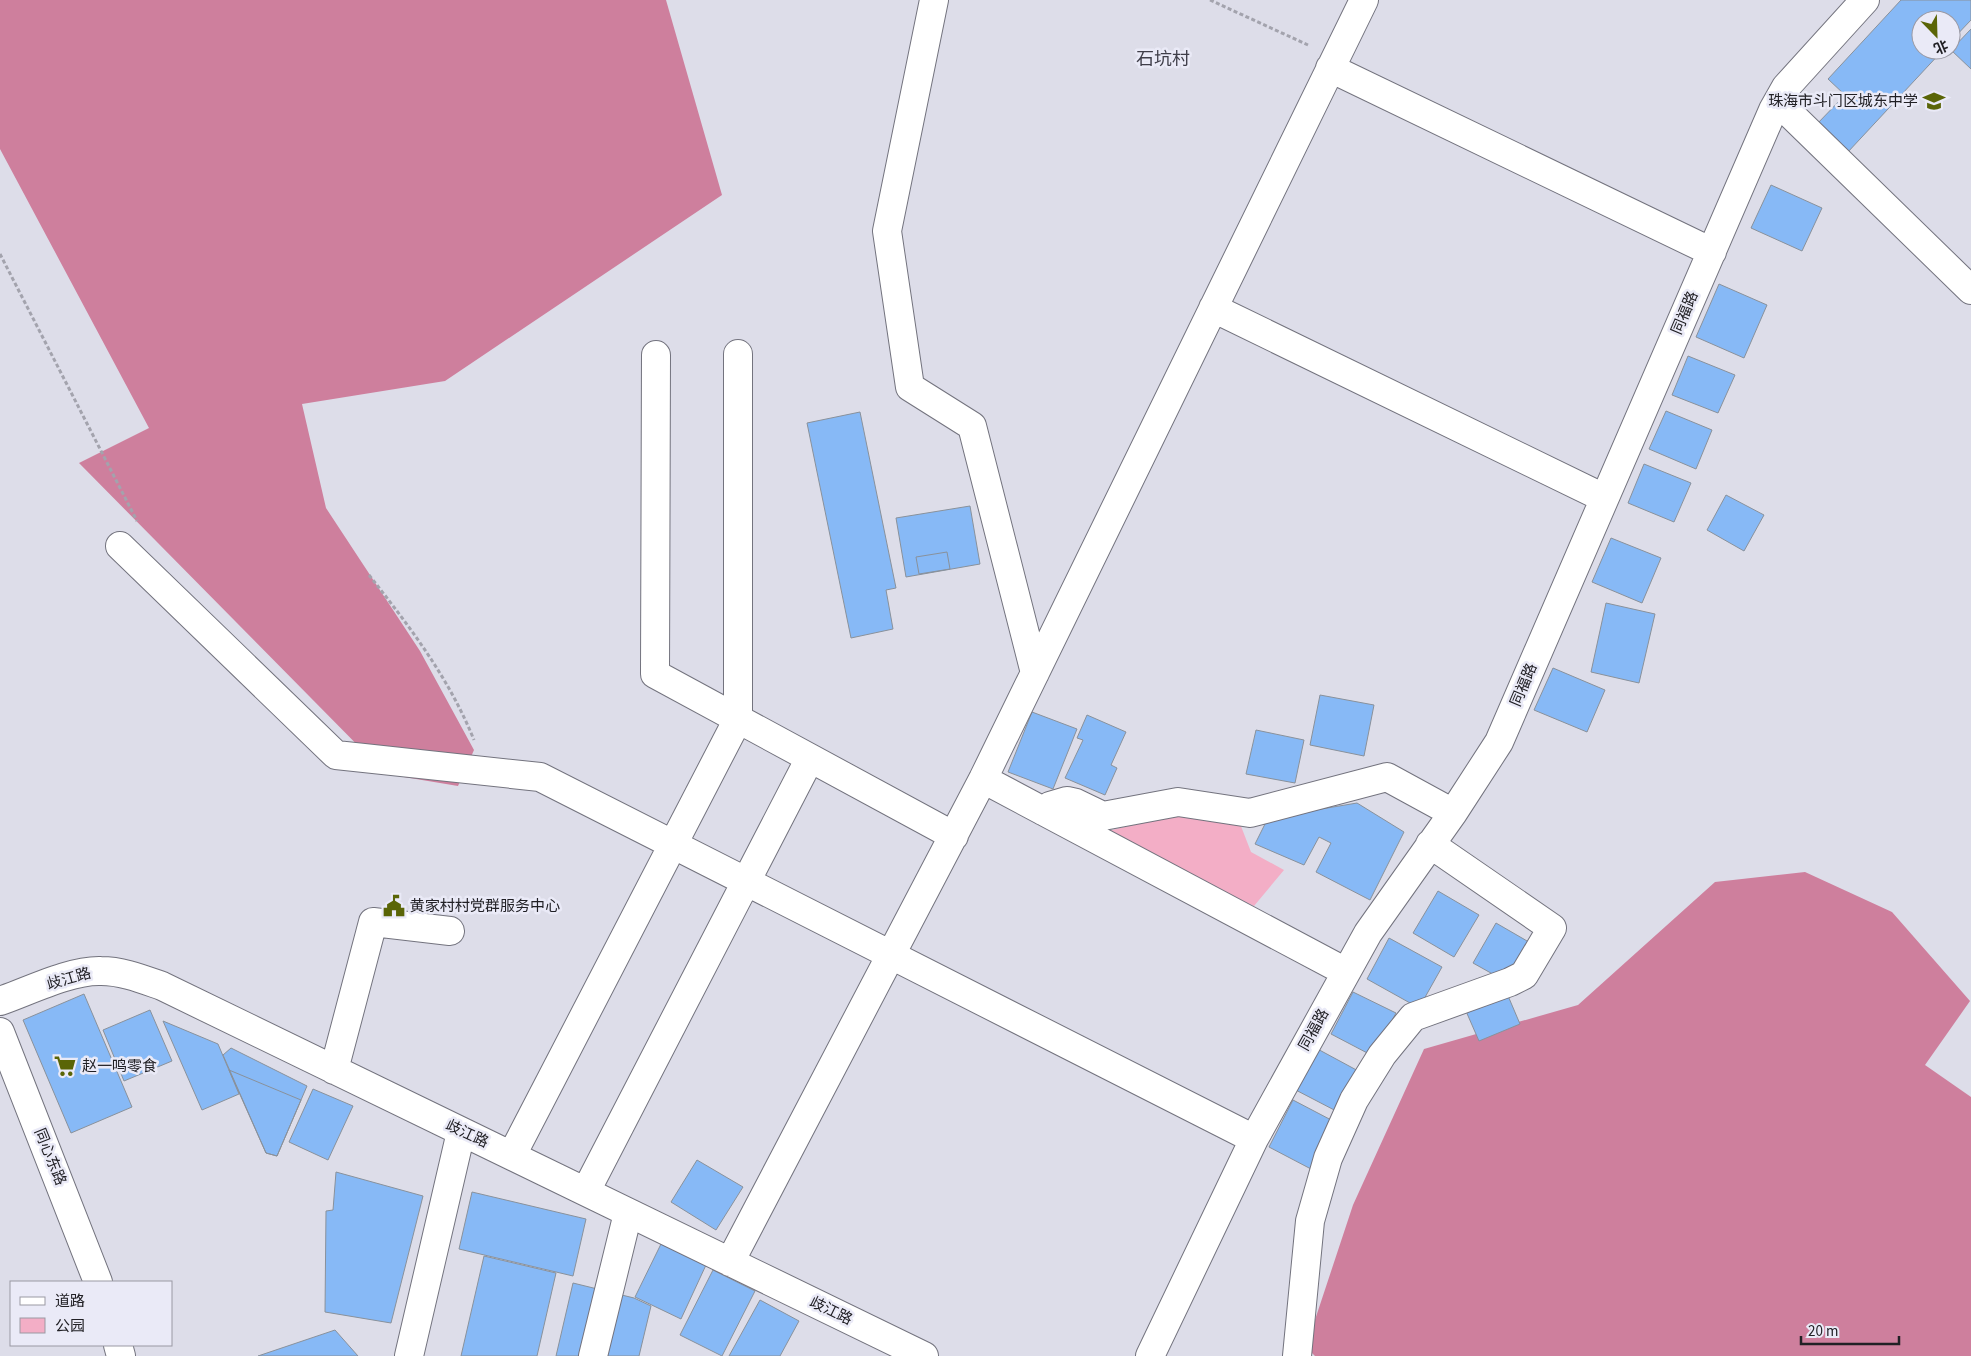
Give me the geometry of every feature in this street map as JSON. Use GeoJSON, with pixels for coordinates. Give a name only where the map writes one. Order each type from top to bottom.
{"type":"FeatureCollection","features":[{"type":"Feature","properties":{"kind":"street"},"geometry":{"type":"LineString","coordinates":[[934,0],[887,231],[910,387],[972,426],[1035,673]]}},
{"type":"Feature","properties":{"kind":"street"},"geometry":{"type":"LineString","coordinates":[[730,1262],[983,779],[1364,0]]}},
{"type":"Feature","properties":{"kind":"street","name":"同福路"},"geometry":{"type":"LineString","coordinates":[[1150,1356],[1254,1139],[1368,933],[1453,813],[1499,742],[1778,102],[1786,87],[1865,0]]}},
{"type":"Feature","properties":{"kind":"street"},"geometry":{"type":"LineString","coordinates":[[1333,63],[1712,252]]}},
{"type":"Feature","properties":{"kind":"street"},"geometry":{"type":"LineString","coordinates":[[1778,102],[1971,290]]}},
{"type":"Feature","properties":{"kind":"street"},"geometry":{"type":"LineString","coordinates":[[1213,308],[1604,498]]}},
{"type":"Feature","properties":{"kind":"street"},"geometry":{"type":"LineString","coordinates":[[512,1155],[738,719],[738,354]]}},
{"type":"Feature","properties":{"kind":"street"},"geometry":{"type":"LineString","coordinates":[[656,355],[655,674],[954,836]]}},
{"type":"Feature","properties":{"kind":"street"},"geometry":{"type":"LineString","coordinates":[[120,546],[336,755],[488,773],[540,777],[1254,1139]]}},
{"type":"Feature","properties":{"kind":"street"},"geometry":{"type":"LineString","coordinates":[[586,1192],[810,758]]}},
{"type":"Feature","properties":{"kind":"street"},"geometry":{"type":"LineString","coordinates":[[1043,811],[1058,802],[1067,801],[1076,803],[1103,816],[1178,802],[1250,813],[1387,778],[1453,813]]}},
{"type":"Feature","properties":{"kind":"street"},"geometry":{"type":"LineString","coordinates":[[983,779],[1346,972]]}},
{"type":"Feature","properties":{"kind":"street"},"geometry":{"type":"LineString","coordinates":[[1296,1356],[1310,1221],[1328,1158],[1354,1100],[1382,1055],[1413,1017],[1510,982],[1524,975],[1552,928],[1430,844]]}},
{"type":"Feature","properties":{"kind":"street"},"geometry":{"type":"LineString","coordinates":[[334,1070],[373,922],[450,931]]}},
{"type":"Feature","properties":{"kind":"street","name":"歧江路"},"geometry":{"type":"LineString","coordinates":[[0,1001],[80,973],[100,971],[121,973],[162,986],[924,1356]]}},
{"type":"Feature","properties":{"kind":"street","name":"同心东路"},"geometry":{"type":"LineString","coordinates":[[0,1032],[98,1281]]}},
{"type":"Feature","properties":{"kind":"street"},"geometry":{"type":"LineString","coordinates":[[409,1356],[461,1132]]}},
{"type":"Feature","properties":{"kind":"street"},"geometry":{"type":"LineString","coordinates":[[593,1356],[628,1213]]}},
{"type":"Feature","properties":{"kind":"path"},"geometry":{"type":"LineString","coordinates":[[1210,0],[1333,63]]}},
{"type":"Feature","properties":{"kind":"path"},"geometry":{"type":"LineString","coordinates":[[0,254],[137,520],[120,546]]}},
{"type":"Feature","properties":{"kind":"path"},"geometry":{"type":"LineString","coordinates":[[370,575],[408,624],[443,675],[468,724],[488,773]]}},
{"type":"Feature","properties":{"kind":"green space"},"geometry":{"type":"Polygon","coordinates":[[[1180,813],[1239,821],[1251,852],[1284,870],[1254,906],[1178,871],[1108,831],[1180,813]]]}},
{"type":"Feature","properties":{"kind":"shaded area"},"geometry":{"type":"Polygon","coordinates":[[[0,0],[666,0],[722,195],[445,381],[302,404],[326,508],[420,651],[474,750],[458,786],[386,774],[79,463],[149,428],[0,149],[0,0]]]}},
{"type":"Feature","properties":{"kind":"shaded area"},"geometry":{"type":"Polygon","coordinates":[[[1805,872],[1892,912],[1970,1001],[1925,1065],[1971,1097],[1971,1356],[1315,1356],[1306,1347],[1353,1205],[1424,1049],[1578,1005],[1715,882],[1805,872]]]}},
{"type":"Feature","properties":{"kind":"building"},"geometry":{"type":"Polygon","coordinates":[[[1901,0],[1971,0],[1971,20],[1961,30],[1961,10],[1911,10],[1911,60],[1934,60],[1847,153],[1816,125],[1845,95],[1828,79],[1901,0]]]}},
{"type":"Feature","properties":{"kind":"building"},"geometry":{"type":"Polygon","coordinates":[[[1971,29],[1971,69],[1961,60],[1961,40],[1971,29]]]}},
{"type":"Feature","properties":{"kind":"building"},"geometry":{"type":"Polygon","coordinates":[[[1771,185],[1822,208],[1802,251],[1751,228],[1771,185]]]}},
{"type":"Feature","properties":{"kind":"building"},"geometry":{"type":"Polygon","coordinates":[[[1719,284],[1767,305],[1744,358],[1696,337],[1719,284]]]}},
{"type":"Feature","properties":{"kind":"building"},"geometry":{"type":"Polygon","coordinates":[[[1688,356],[1735,375],[1718,413],[1672,395],[1688,356]]]}},
{"type":"Feature","properties":{"kind":"building"},"geometry":{"type":"Polygon","coordinates":[[[1666,411],[1712,430],[1696,469],[1649,449],[1666,411]]]}},
{"type":"Feature","properties":{"kind":"building"},"geometry":{"type":"Polygon","coordinates":[[[860,412],[896,588],[886,590],[893,629],[851,638],[807,423],[860,412]]]}},
{"type":"Feature","properties":{"kind":"building"},"geometry":{"type":"Polygon","coordinates":[[[1644,464],[1691,483],[1674,522],[1628,503],[1644,464]]]}},
{"type":"Feature","properties":{"kind":"building"},"geometry":{"type":"Polygon","coordinates":[[[1726,495],[1764,515],[1744,551],[1707,530],[1726,495]]]}},
{"type":"Feature","properties":{"kind":"building"},"geometry":{"type":"Polygon","coordinates":[[[970,506],[980,564],[906,577],[896,518],[970,506]]]}},
{"type":"Feature","properties":{"kind":"building"},"geometry":{"type":"Polygon","coordinates":[[[1611,538],[1661,558],[1642,603],[1592,582],[1611,538]]]}},
{"type":"Feature","properties":{"kind":"building"},"geometry":{"type":"Polygon","coordinates":[[[947,552],[950,569],[919,574],[916,557],[947,552]]]}},
{"type":"Feature","properties":{"kind":"building"},"geometry":{"type":"Polygon","coordinates":[[[1606,603],[1655,614],[1639,683],[1591,672],[1606,603]]]}},
{"type":"Feature","properties":{"kind":"building"},"geometry":{"type":"Polygon","coordinates":[[[1553,668],[1605,690],[1587,732],[1534,710],[1553,668]]]}},
{"type":"Feature","properties":{"kind":"building"},"geometry":{"type":"Polygon","coordinates":[[[1320,695],[1374,705],[1364,756],[1310,745],[1320,695]]]}},
{"type":"Feature","properties":{"kind":"building"},"geometry":{"type":"Polygon","coordinates":[[[1032,712],[1077,729],[1053,789],[1008,772],[1032,712]]]}},
{"type":"Feature","properties":{"kind":"building"},"geometry":{"type":"Polygon","coordinates":[[[1087,715],[1126,732],[1111,765],[1117,768],[1105,795],[1065,778],[1083,740],[1077,738],[1087,715]]]}},
{"type":"Feature","properties":{"kind":"building"},"geometry":{"type":"Polygon","coordinates":[[[1256,730],[1304,740],[1295,783],[1246,774],[1256,730]]]}},
{"type":"Feature","properties":{"kind":"building"},"geometry":{"type":"Polygon","coordinates":[[[1357,803],[1404,832],[1370,900],[1316,872],[1331,843],[1319,837],[1304,865],[1255,844],[1268,818],[1357,803]]]}},
{"type":"Feature","properties":{"kind":"building"},"geometry":{"type":"Polygon","coordinates":[[[1438,891],[1479,915],[1454,957],[1413,933],[1438,891]]]}},
{"type":"Feature","properties":{"kind":"building"},"geometry":{"type":"Polygon","coordinates":[[[1496,923],[1534,945],[1515,978],[1498,977],[1473,963],[1496,923]]]}},
{"type":"Feature","properties":{"kind":"building"},"geometry":{"type":"Polygon","coordinates":[[[1389,938],[1442,967],[1419,1008],[1367,979],[1389,938]]]}},
{"type":"Feature","properties":{"kind":"building"},"geometry":{"type":"Polygon","coordinates":[[[1503,984],[1520,1024],[1479,1041],[1462,1002],[1503,984]]]}},
{"type":"Feature","properties":{"kind":"building"},"geometry":{"type":"Polygon","coordinates":[[[1353,992],[1396,1013],[1373,1056],[1331,1034],[1353,992]]]}},
{"type":"Feature","properties":{"kind":"building"},"geometry":{"type":"Polygon","coordinates":[[[84,994],[132,1107],[71,1133],[23,1020],[84,994]]]}},
{"type":"Feature","properties":{"kind":"building"},"geometry":{"type":"Polygon","coordinates":[[[150,1010],[172,1061],[124,1081],[103,1030],[150,1010]]]}},
{"type":"Feature","properties":{"kind":"building"},"geometry":{"type":"Polygon","coordinates":[[[163,1021],[218,1044],[239,1094],[202,1110],[163,1021]]]}},
{"type":"Feature","properties":{"kind":"building"},"geometry":{"type":"Polygon","coordinates":[[[1312,1046],[1362,1073],[1340,1113],[1290,1087],[1312,1046]]]}},
{"type":"Feature","properties":{"kind":"building"},"geometry":{"type":"Polygon","coordinates":[[[231,1048],[307,1086],[277,1156],[266,1153],[223,1055],[231,1048]]]}},
{"type":"Feature","properties":{"kind":"building"},"geometry":{"type":"Polygon","coordinates":[[[229,1070],[301,1100],[277,1156],[266,1153],[229,1070]]]}},
{"type":"Feature","properties":{"kind":"building"},"geometry":{"type":"Polygon","coordinates":[[[313,1089],[353,1106],[328,1160],[289,1142],[313,1089]]]}},
{"type":"Feature","properties":{"kind":"building"},"geometry":{"type":"Polygon","coordinates":[[[1293,1100],[1335,1122],[1311,1169],[1269,1147],[1293,1100]]]}},
{"type":"Feature","properties":{"kind":"building"},"geometry":{"type":"Polygon","coordinates":[[[697,1160],[743,1187],[716,1230],[671,1202],[697,1160]]]}},
{"type":"Feature","properties":{"kind":"building"},"geometry":{"type":"Polygon","coordinates":[[[336,1172],[423,1196],[391,1323],[325,1312],[326,1211],[333,1210],[336,1172]]]}},
{"type":"Feature","properties":{"kind":"building"},"geometry":{"type":"Polygon","coordinates":[[[472,1192],[586,1219],[573,1276],[459,1249],[472,1192]]]}},
{"type":"Feature","properties":{"kind":"building"},"geometry":{"type":"Polygon","coordinates":[[[661,1244],[706,1265],[681,1319],[635,1297],[661,1244]]]}},
{"type":"Feature","properties":{"kind":"building"},"geometry":{"type":"Polygon","coordinates":[[[484,1256],[556,1273],[537,1356],[461,1356],[484,1256]]]}},
{"type":"Feature","properties":{"kind":"building"},"geometry":{"type":"Polygon","coordinates":[[[713,1270],[755,1291],[722,1356],[680,1335],[713,1270]]]}},
{"type":"Feature","properties":{"kind":"building"},"geometry":{"type":"Polygon","coordinates":[[[573,1283],[634,1298],[651,1306],[639,1356],[556,1356],[573,1283]]]}},
{"type":"Feature","properties":{"kind":"building"},"geometry":{"type":"Polygon","coordinates":[[[760,1300],[799,1321],[780,1356],[729,1356],[760,1300]]]}},
{"type":"Feature","properties":{"kind":"building"},"geometry":{"type":"Polygon","coordinates":[[[335,1330],[358,1356],[258,1356],[335,1330]]]}},
{"type":"Feature","properties":{"kind":"place","name":"珠海市斗门区城东中学"},"geometry":{"type":"Point","coordinates":[1934,101]}},
{"type":"Feature","properties":{"kind":"place","name":"黄家村村党群服务中心"},"geometry":{"type":"Point","coordinates":[394,906]}},
{"type":"Feature","properties":{"kind":"place","name":"赵一鸣零食"},"geometry":{"type":"Point","coordinates":[65,1066]}},
{"type":"Feature","properties":{"kind":"district","name":"石坑村"},"geometry":{"type":"Point","coordinates":[1163,59]}}]}
